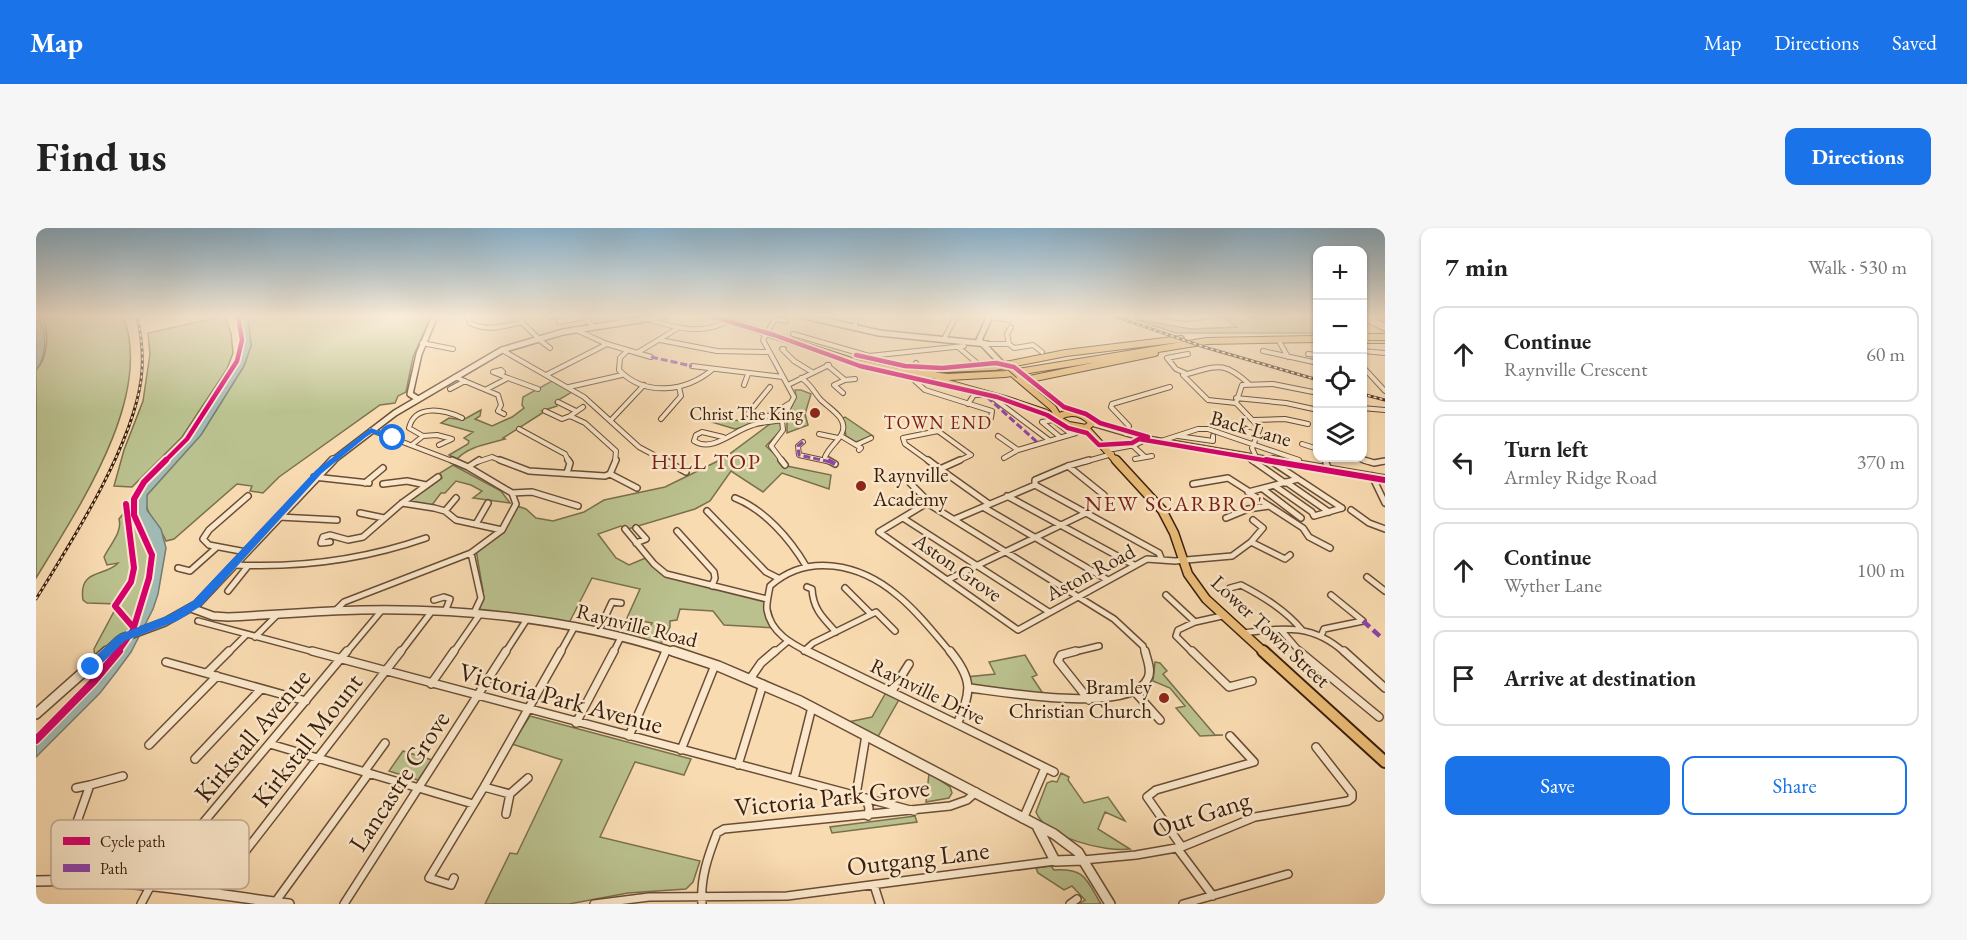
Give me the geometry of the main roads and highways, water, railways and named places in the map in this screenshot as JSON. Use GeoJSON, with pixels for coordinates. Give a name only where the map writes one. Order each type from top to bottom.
{"type":"FeatureCollection","features":[{"type":"Feature","properties":{"kind":"main road"},"geometry":{"type":"LineString","coordinates":[[815,348],[849,360],[982,391],[1085,427],[1085,416],[1054,404],[1016,375]]}},
{"type":"Feature","properties":{"kind":"main road"},"geometry":{"type":"LineString","coordinates":[[894,370],[1007,366],[1107,348]]}},
{"type":"Feature","properties":{"kind":"main road"},"geometry":{"type":"LineString","coordinates":[[894,370],[950,373],[1003,370],[1145,348]]}},
{"type":"Feature","properties":{"kind":"main road"},"geometry":{"type":"LineString","coordinates":[[894,370],[948,377],[992,375],[1158,348]]}},
{"type":"Feature","properties":{"kind":"main road"},"geometry":{"type":"LineString","coordinates":[[1027,382],[1033,378],[1186,348]]}},
{"type":"Feature","properties":{"kind":"main road"},"geometry":{"type":"LineString","coordinates":[[1007,366],[1061,419]]}},
{"type":"Feature","properties":{"kind":"main road"},"geometry":{"type":"LineString","coordinates":[[1061,419],[1071,412]]}},
{"type":"Feature","properties":{"kind":"main road","name":"Lower Town Street"},"geometry":{"type":"LineString","coordinates":[[1085,427],[1162,510],[1174,534],[1188,574],[1222,616],[1336,715],[1385,762]]}},
{"type":"Feature","properties":{"kind":"water"},"geometry":{"type":"Polygon","coordinates":[[[36,348],[44,348],[42,359],[36,370],[36,348]]]}},
{"type":"Feature","properties":{"kind":"water"},"geometry":{"type":"Polygon","coordinates":[[[242,348],[250,348],[244,366],[201,435],[147,495],[147,510],[161,529],[166,548],[153,609],[131,652],[100,693],[36,757],[36,742],[90,687],[131,638],[146,597],[154,563],[152,547],[135,511],[137,495],[152,475],[189,438],[242,352],[242,348]]]}},
{"type":"Feature","properties":{"kind":"railway"},"geometry":{"type":"LineString","coordinates":[[36,599],[99,493],[126,434],[141,380],[142,348]]}},
{"type":"Feature","properties":{"kind":"railway"},"geometry":{"type":"LineString","coordinates":[[1206,348],[1313,379]]}},
{"type":"Feature","properties":{"kind":"railway"},"geometry":{"type":"LineString","coordinates":[[1367,395],[1385,400]]}},
{"type":"Feature","properties":{"kind":"place","name":"Christ The King"},"geometry":{"type":"Point","coordinates":[815,413]}},
{"type":"Feature","properties":{"kind":"place","name":"Raynville Academy"},"geometry":{"type":"Point","coordinates":[861,486]}},
{"type":"Feature","properties":{"kind":"place","name":"Bramley Christian Church"},"geometry":{"type":"Point","coordinates":[1164,698]}},
{"type":"Feature","properties":{"kind":"district","name":"TOWN END"},"geometry":{"type":"Point","coordinates":[938,422]}},
{"type":"Feature","properties":{"kind":"district","name":"HILL TOP"},"geometry":{"type":"Point","coordinates":[706,461]}},
{"type":"Feature","properties":{"kind":"district","name":"NEW SCARBRO'"},"geometry":{"type":"Point","coordinates":[1174,503]}}]}
